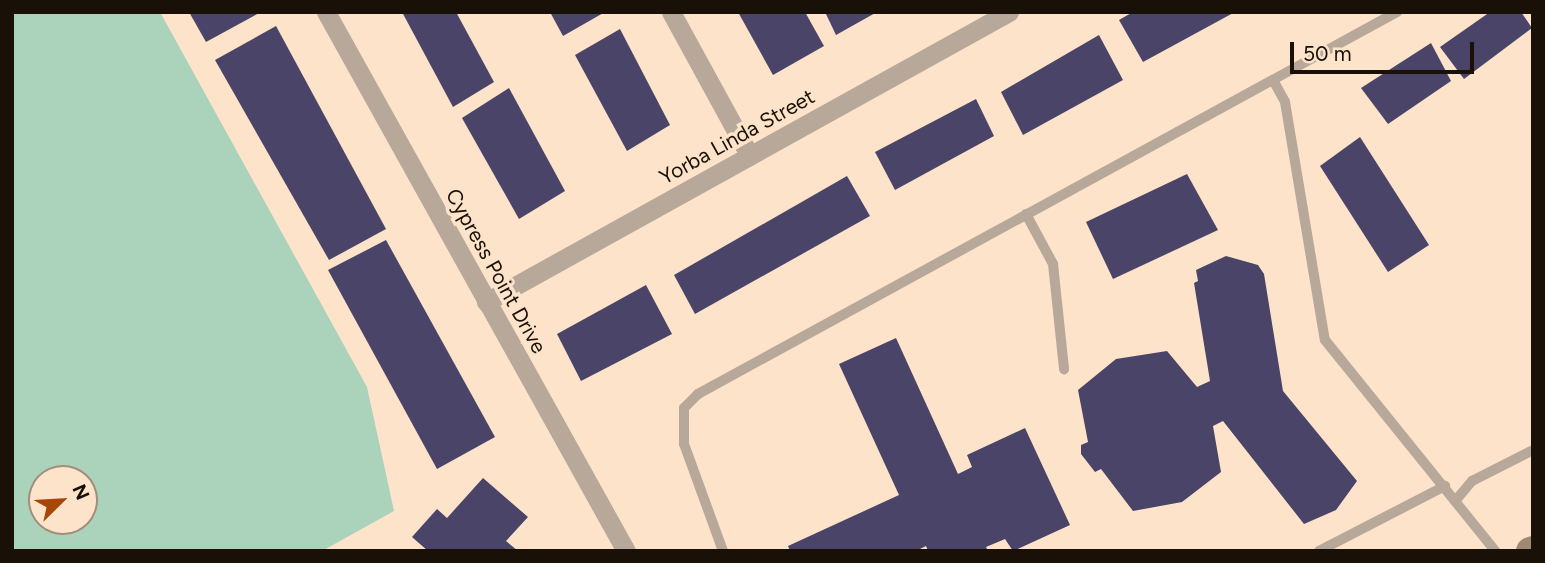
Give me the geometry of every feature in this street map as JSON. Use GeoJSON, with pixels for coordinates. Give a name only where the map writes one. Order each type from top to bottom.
{"type":"FeatureCollection","features":[{"type":"Feature","properties":{"kind":"street","name":"Cypress Point Drive"},"geometry":{"type":"LineString","coordinates":[[326,12],[626,551]]}},
{"type":"Feature","properties":{"kind":"street"},"geometry":{"type":"LineString","coordinates":[[671,12],[750,156]]}},
{"type":"Feature","properties":{"kind":"street","name":"Yorba Linda Street"},"geometry":{"type":"LineString","coordinates":[[486,302],[1009,12]]}},
{"type":"Feature","properties":{"kind":"lane"},"geometry":{"type":"LineString","coordinates":[[723,551],[684,444],[684,408],[698,394],[1397,12]]}},
{"type":"Feature","properties":{"kind":"lane"},"geometry":{"type":"LineString","coordinates":[[1273,80],[1285,103],[1325,340],[1456,499],[1495,551]]}},
{"type":"Feature","properties":{"kind":"lane"},"geometry":{"type":"LineString","coordinates":[[1026,214],[1053,264],[1064,369]]}},
{"type":"Feature","properties":{"kind":"lane"},"geometry":{"type":"LineString","coordinates":[[1456,499],[1472,481],[1533,450]]}},
{"type":"Feature","properties":{"kind":"lane"},"geometry":{"type":"LineString","coordinates":[[1319,551],[1445,486]]}},
{"type":"Feature","properties":{"kind":"green space"},"geometry":{"type":"Polygon","coordinates":[[[12,12],[160,12],[367,387],[394,511],[322,551],[12,551],[12,12]]]}},
{"type":"Feature","properties":{"kind":"building"},"geometry":{"type":"Polygon","coordinates":[[[189,12],[261,12],[206,42],[189,12]]]}},
{"type":"Feature","properties":{"kind":"building"},"geometry":{"type":"Polygon","coordinates":[[[402,12],[456,12],[494,82],[453,107],[402,12]]]}},
{"type":"Feature","properties":{"kind":"building"},"geometry":{"type":"Polygon","coordinates":[[[550,12],[605,12],[563,36],[550,12]]]}},
{"type":"Feature","properties":{"kind":"building"},"geometry":{"type":"Polygon","coordinates":[[[738,12],[805,12],[824,46],[773,75],[738,12]]]}},
{"type":"Feature","properties":{"kind":"building"},"geometry":{"type":"Polygon","coordinates":[[[825,12],[877,12],[836,35],[825,12]]]}},
{"type":"Feature","properties":{"kind":"building"},"geometry":{"type":"Polygon","coordinates":[[[1133,12],[1235,12],[1143,62],[1119,20],[1133,12]]]}},
{"type":"Feature","properties":{"kind":"building"},"geometry":{"type":"Polygon","coordinates":[[[1490,12],[1521,12],[1532,28],[1464,79],[1440,47],[1490,12]]]}},
{"type":"Feature","properties":{"kind":"building"},"geometry":{"type":"Polygon","coordinates":[[[276,26],[386,229],[329,260],[215,60],[276,26]]]}},
{"type":"Feature","properties":{"kind":"building"},"geometry":{"type":"Polygon","coordinates":[[[620,29],[670,125],[627,151],[575,55],[620,29]]]}},
{"type":"Feature","properties":{"kind":"building"},"geometry":{"type":"Polygon","coordinates":[[[1099,35],[1123,80],[1023,135],[1001,92],[1099,35]]]}},
{"type":"Feature","properties":{"kind":"building"},"geometry":{"type":"Polygon","coordinates":[[[1431,43],[1451,81],[1388,124],[1361,88],[1431,43]]]}},
{"type":"Feature","properties":{"kind":"building"},"geometry":{"type":"Polygon","coordinates":[[[509,88],[565,191],[519,219],[462,118],[509,88]]]}},
{"type":"Feature","properties":{"kind":"building"},"geometry":{"type":"Polygon","coordinates":[[[976,99],[994,136],[895,190],[875,152],[976,99]]]}},
{"type":"Feature","properties":{"kind":"building"},"geometry":{"type":"Polygon","coordinates":[[[1360,137],[1429,245],[1388,272],[1320,166],[1360,137]]]}},
{"type":"Feature","properties":{"kind":"building"},"geometry":{"type":"Polygon","coordinates":[[[1187,174],[1218,230],[1113,279],[1086,222],[1187,174]]]}},
{"type":"Feature","properties":{"kind":"building"},"geometry":{"type":"Polygon","coordinates":[[[847,176],[870,216],[695,314],[674,275],[847,176]]]}},
{"type":"Feature","properties":{"kind":"building"},"geometry":{"type":"Polygon","coordinates":[[[386,240],[495,437],[437,469],[328,270],[386,240]]]}},
{"type":"Feature","properties":{"kind":"building"},"geometry":{"type":"Polygon","coordinates":[[[1226,256],[1258,265],[1264,274],[1283,391],[1357,481],[1336,510],[1304,524],[1223,421],[1213,426],[1221,472],[1182,502],[1133,511],[1101,469],[1095,472],[1081,454],[1081,445],[1088,442],[1078,390],[1116,359],[1167,351],[1197,387],[1210,381],[1194,283],[1198,281],[1196,270],[1226,256]]]}},
{"type":"Feature","properties":{"kind":"building"},"geometry":{"type":"Polygon","coordinates":[[[646,285],[672,334],[581,381],[557,334],[646,285]]]}},
{"type":"Feature","properties":{"kind":"building"},"geometry":{"type":"Polygon","coordinates":[[[896,338],[958,474],[972,467],[967,455],[1025,428],[1070,525],[1013,551],[1005,539],[986,547],[988,551],[928,551],[926,546],[916,551],[790,551],[788,546],[899,495],[839,364],[896,338]]]}},
{"type":"Feature","properties":{"kind":"building"},"geometry":{"type":"Polygon","coordinates":[[[483,478],[528,517],[506,541],[518,551],[428,551],[412,537],[437,509],[447,518],[483,478]]]}}]}
